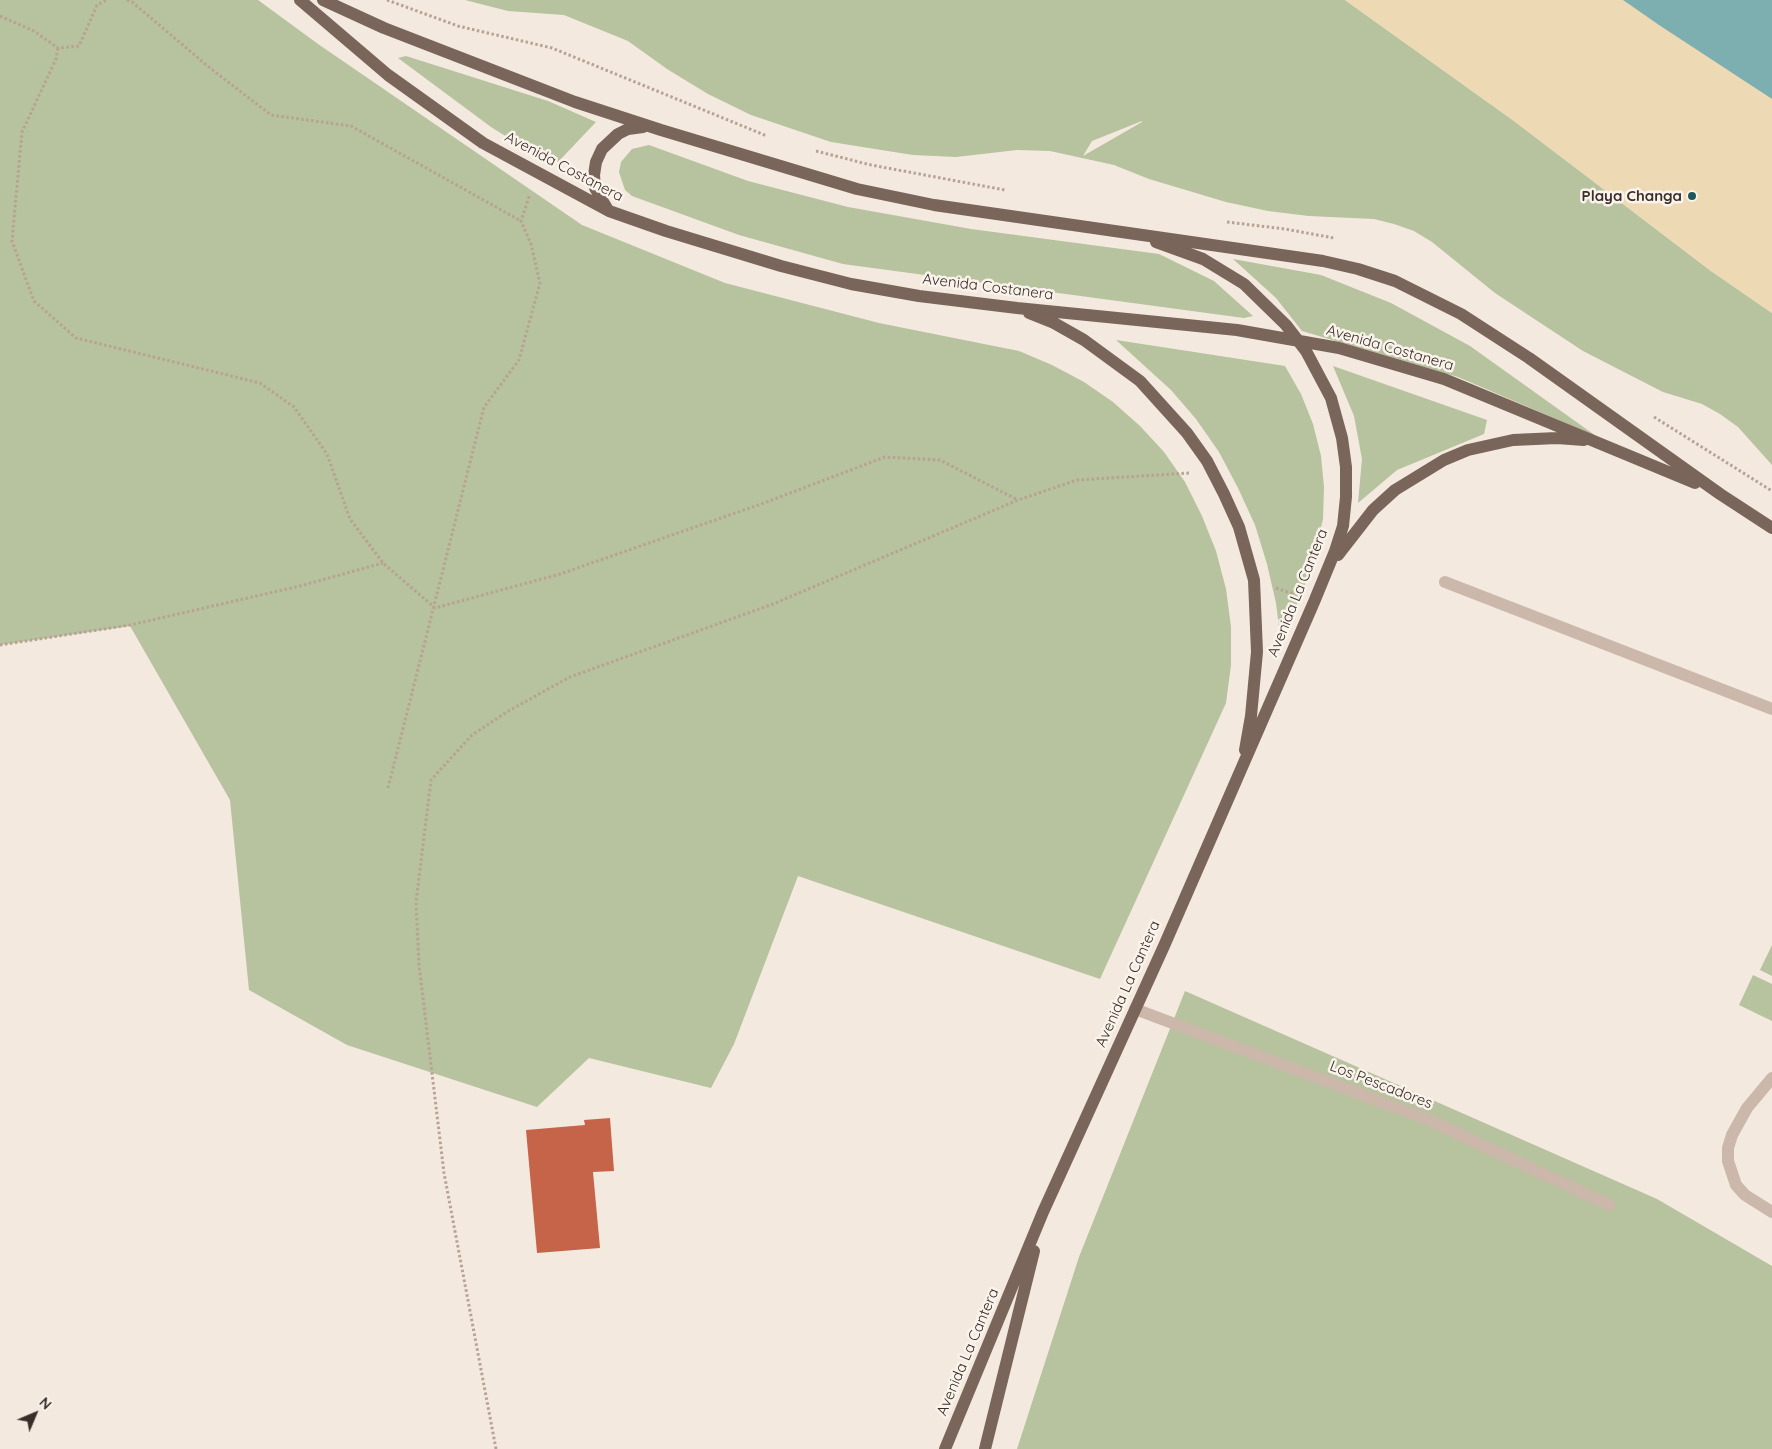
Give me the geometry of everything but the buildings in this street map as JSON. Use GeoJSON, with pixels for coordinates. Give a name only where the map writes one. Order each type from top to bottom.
{"type":"FeatureCollection","features":[{"type":"Feature","properties":{"kind":"main road","name":"Avenida Costanera"},"geometry":{"type":"LineString","coordinates":[[300,0],[388,75],[483,143],[609,211],[723,250],[851,284],[1017,308],[1237,330],[1355,352],[1444,379],[1720,494]]}},
{"type":"Feature","properties":{"kind":"main road","name":"Avenida Costanera"},"geometry":{"type":"LineString","coordinates":[[323,0],[384,28],[531,86],[660,130],[819,179],[896,199],[1323,261],[1358,269],[1425,294],[1461,314],[1529,358],[1720,494],[1772,528]]}},
{"type":"Feature","properties":{"kind":"main road"},"geometry":{"type":"LineString","coordinates":[[609,211],[596,188],[594,175],[596,162],[602,149],[618,134],[628,129],[639,127],[660,130]]}},
{"type":"Feature","properties":{"kind":"main road","name":"Avenida La Cantera"},"geometry":{"type":"LineString","coordinates":[[945,1449],[1043,1212],[1242,770],[1328,569],[1342,526],[1346,497],[1346,468],[1342,438],[1331,398],[1313,361],[1299,341],[1262,300],[1222,270],[1202,258],[1164,244],[1113,230]]}},
{"type":"Feature","properties":{"kind":"main road","name":"Avenida La Cantera"},"geometry":{"type":"LineString","coordinates":[[1017,308],[1054,323],[1084,340],[1140,382],[1187,433],[1212,471],[1236,519],[1254,580],[1258,628],[1256,675],[1242,770]]}},
{"type":"Feature","properties":{"kind":"main road"},"geometry":{"type":"LineString","coordinates":[[1328,569],[1354,532],[1373,510],[1403,485],[1444,460],[1468,450],[1513,440],[1557,438],[1606,445]]}},
{"type":"Feature","properties":{"kind":"main road","name":"Avenida La Cantera"},"geometry":{"type":"LineString","coordinates":[[985,1449],[1043,1212]]}},
{"type":"Feature","properties":{"kind":"street"},"geometry":{"type":"LineString","coordinates":[[1445,582],[1772,709]]}},
{"type":"Feature","properties":{"kind":"street","name":"Los Pescadores"},"geometry":{"type":"LineString","coordinates":[[1135,1009],[1429,1120],[1609,1205]]}},
{"type":"Feature","properties":{"kind":"street"},"geometry":{"type":"LineString","coordinates":[[1772,1078],[1747,1108],[1732,1136],[1728,1148],[1728,1161],[1736,1185],[1745,1195],[1772,1212]]}},
{"type":"Feature","properties":{"kind":"path"},"geometry":{"type":"LineString","coordinates":[[0,16],[34,31],[58,48],[79,46],[97,5],[107,0]]}},
{"type":"Feature","properties":{"kind":"path"},"geometry":{"type":"LineString","coordinates":[[126,0],[132,2],[210,68],[271,115],[351,126],[521,221],[531,244],[540,283],[519,360],[484,407],[435,608],[388,788]]}},
{"type":"Feature","properties":{"kind":"path"},"geometry":{"type":"LineString","coordinates":[[58,48],[56,59],[22,132],[12,241],[34,301],[76,338],[260,383],[294,407],[327,454],[350,519],[383,563],[435,608]]}},
{"type":"Feature","properties":{"kind":"path"},"geometry":{"type":"LineString","coordinates":[[521,221],[536,173]]}},
{"type":"Feature","properties":{"kind":"path"},"geometry":{"type":"LineString","coordinates":[[435,608],[560,574],[764,503],[885,457],[940,460],[1018,500]]}},
{"type":"Feature","properties":{"kind":"path"},"geometry":{"type":"LineString","coordinates":[[496,1449],[444,1173],[419,965],[416,902],[431,780],[472,736],[510,710],[570,677],[773,604],[1018,500],[1077,480],[1212,471]]}},
{"type":"Feature","properties":{"kind":"path"},"geometry":{"type":"LineString","coordinates":[[0,645],[130,625],[300,586],[383,563]]}},
{"type":"Feature","properties":{"kind":"path"},"geometry":{"type":"LineString","coordinates":[[1254,580],[1314,602]]}},
{"type":"Feature","properties":{"kind":"green space"},"geometry":{"type":"Polygon","coordinates":[[[0,0],[258,0],[318,44],[582,225],[725,283],[879,323],[1019,351],[1052,365],[1084,382],[1113,402],[1140,426],[1164,452],[1185,482],[1202,516],[1216,551],[1226,589],[1231,627],[1231,665],[1226,703],[1100,979],[798,876],[734,1044],[711,1088],[589,1058],[537,1107],[347,1045],[249,990],[230,800],[130,626],[0,645],[0,0]]]}},
{"type":"Feature","properties":{"kind":"green space"},"geometry":{"type":"Polygon","coordinates":[[[465,0],[1345,0],[1514,121],[1711,271],[1772,313],[1772,465],[1738,427],[1720,414],[1702,404],[1663,392],[1583,351],[1495,293],[1432,242],[1414,231],[1374,219],[1309,216],[1268,211],[1226,202],[1149,179],[1114,165],[1050,151],[1017,150],[956,157],[913,155],[831,142],[751,115],[708,94],[667,69],[628,41],[564,15],[508,11],[465,0]],[[1142,122],[1092,141],[1083,156],[1142,122]]]}},
{"type":"Feature","properties":{"kind":"green space"},"geometry":{"type":"Polygon","coordinates":[[[406,56],[548,101],[596,122],[558,162],[526,149],[491,127],[398,58],[406,56]]]}},
{"type":"Feature","properties":{"kind":"green space"},"geometry":{"type":"Polygon","coordinates":[[[649,145],[748,181],[848,207],[971,229],[1159,254],[1214,281],[1253,316],[1244,318],[843,264],[739,235],[632,196],[625,190],[619,172],[621,162],[632,149],[649,145]]]}},
{"type":"Feature","properties":{"kind":"green space"},"geometry":{"type":"Polygon","coordinates":[[[1233,259],[1321,275],[1391,303],[1470,346],[1596,436],[1458,377],[1302,331],[1276,298],[1233,259]]]}},
{"type":"Feature","properties":{"kind":"green space"},"geometry":{"type":"Polygon","coordinates":[[[1116,340],[1285,366],[1301,394],[1313,424],[1321,456],[1324,487],[1323,519],[1310,572],[1281,643],[1276,603],[1255,525],[1219,452],[1196,419],[1171,390],[1116,340]]]}},
{"type":"Feature","properties":{"kind":"green space"},"geometry":{"type":"Polygon","coordinates":[[[1333,366],[1487,420],[1484,434],[1397,470],[1358,503],[1362,459],[1354,416],[1333,366]]]}},
{"type":"Feature","properties":{"kind":"green space"},"geometry":{"type":"Polygon","coordinates":[[[1772,945],[1772,976],[1760,970],[1772,945]]]}},
{"type":"Feature","properties":{"kind":"green space"},"geometry":{"type":"Polygon","coordinates":[[[1753,975],[1772,984],[1772,1021],[1739,1005],[1753,975]]]}},
{"type":"Feature","properties":{"kind":"green space"},"geometry":{"type":"Polygon","coordinates":[[[1185,991],[1657,1199],[1772,1266],[1772,1449],[1017,1449],[1079,1257],[1185,991]]]}},
{"type":"Feature","properties":{"kind":"sand","name":"Playa Changa"},"geometry":{"type":"Polygon","coordinates":[[[1345,0],[1623,0],[1772,99],[1772,313],[1711,271],[1514,121],[1345,0]]]}},
{"type":"Feature","properties":{"kind":"water"},"geometry":{"type":"Polygon","coordinates":[[[1623,0],[1772,0],[1772,99],[1659,25],[1623,0]]]}},
{"type":"Feature","properties":{"kind":"place","name":"Playa Changa"},"geometry":{"type":"Point","coordinates":[1692,196]}}]}
